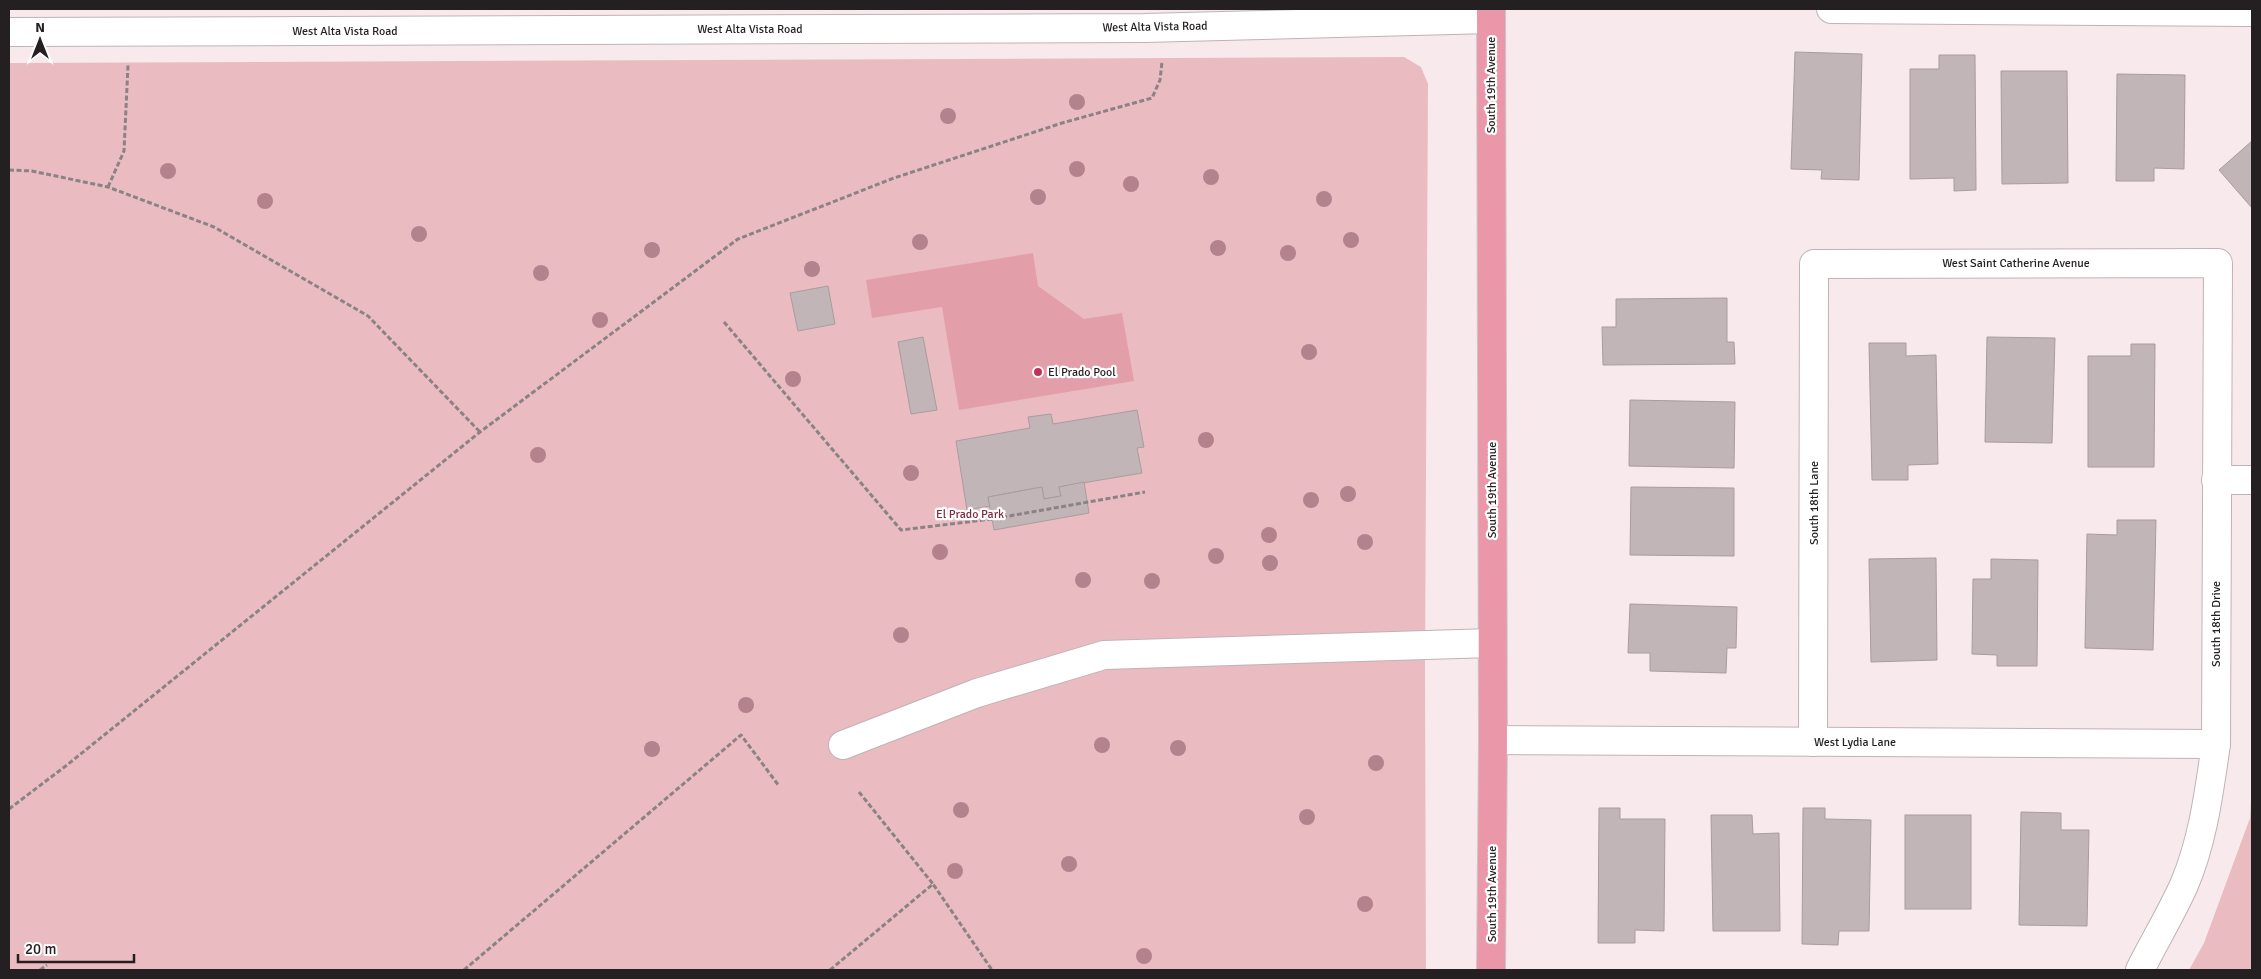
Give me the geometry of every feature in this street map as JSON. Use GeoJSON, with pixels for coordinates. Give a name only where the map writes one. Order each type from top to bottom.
{"type":"FeatureCollection","features":[{"type":"Feature","properties":{"kind":"main road","name":"South 19th Avenue"},"geometry":{"type":"LineString","coordinates":[[1491,14],[1493,740],[1491,970]]}},
{"type":"Feature","properties":{"kind":"street"},"geometry":{"type":"LineString","coordinates":[[1831,9],[2252,12]]}},
{"type":"Feature","properties":{"kind":"street","name":"West Alta Vista Road"},"geometry":{"type":"LineString","coordinates":[[9,32],[1152,21],[1491,14]]}},
{"type":"Feature","properties":{"kind":"street","name":"West Saint Catherine Avenue"},"geometry":{"type":"LineString","coordinates":[[1814,264],[2218,263]]}},
{"type":"Feature","properties":{"kind":"street","name":"South 18th Drive"},"geometry":{"type":"LineString","coordinates":[[2140,970],[2184,886],[2197,847],[2208,798],[2216,744],[2218,263]]}},
{"type":"Feature","properties":{"kind":"street","name":"South 18th Lane"},"geometry":{"type":"LineString","coordinates":[[1813,742],[1814,264]]}},
{"type":"Feature","properties":{"kind":"street"},"geometry":{"type":"LineString","coordinates":[[2216,480],[2252,480]]}},
{"type":"Feature","properties":{"kind":"street"},"geometry":{"type":"LineString","coordinates":[[843,745],[977,693],[1104,655],[1492,643]]}},
{"type":"Feature","properties":{"kind":"street","name":"West Lydia Lane"},"geometry":{"type":"LineString","coordinates":[[1493,740],[2216,744]]}},
{"type":"Feature","properties":{"kind":"path"},"geometry":{"type":"LineString","coordinates":[[9,809],[82,753],[480,432],[738,239],[894,178],[1062,124],[1152,98],[1160,80],[1152,21]]}},
{"type":"Feature","properties":{"kind":"path"},"geometry":{"type":"LineString","coordinates":[[108,186],[124,150],[129,32]]}},
{"type":"Feature","properties":{"kind":"path"},"geometry":{"type":"LineString","coordinates":[[9,170],[32,171],[108,186],[214,227],[368,316],[480,432]]}},
{"type":"Feature","properties":{"kind":"path"},"geometry":{"type":"LineString","coordinates":[[724,322],[901,530],[992,519],[1146,492]]}},
{"type":"Feature","properties":{"kind":"path"},"geometry":{"type":"LineString","coordinates":[[464,970],[741,735],[779,786]]}},
{"type":"Feature","properties":{"kind":"path"},"geometry":{"type":"LineString","coordinates":[[859,792],[933,884],[992,970]]}},
{"type":"Feature","properties":{"kind":"path"},"geometry":{"type":"LineString","coordinates":[[830,970],[933,884]]}},
{"type":"Feature","properties":{"kind":"path"},"geometry":{"type":"LineString","coordinates":[[40,970],[47,965]]}},
{"type":"Feature","properties":{"kind":"green space","name":"El Prado Park"},"geometry":{"type":"Polygon","coordinates":[[[1404,57],[1421,67],[1428,84],[1425,669],[1426,970],[9,970],[9,63],[1404,57]]]}},
{"type":"Feature","properties":{"kind":"green space"},"geometry":{"type":"Polygon","coordinates":[[[2252,784],[2252,970],[2189,970],[2204,943],[2250,818],[2252,784]]]}},
{"type":"Feature","properties":{"kind":"shaded area"},"geometry":{"type":"Polygon","coordinates":[[[1033,253],[1038,286],[1084,319],[1122,313],[1134,381],[959,410],[942,307],[872,318],[866,280],[1033,253]]]}},
{"type":"Feature","properties":{"kind":"building"},"geometry":{"type":"Polygon","coordinates":[[[1795,52],[1862,54],[1859,180],[1821,179],[1822,170],[1791,169],[1795,52]]]}},
{"type":"Feature","properties":{"kind":"building"},"geometry":{"type":"Polygon","coordinates":[[[1939,55],[1975,55],[1976,190],[1954,191],[1954,178],[1910,179],[1910,69],[1939,69],[1939,55]]]}},
{"type":"Feature","properties":{"kind":"building"},"geometry":{"type":"Polygon","coordinates":[[[2001,71],[2067,71],[2068,183],[2002,184],[2001,71]]]}},
{"type":"Feature","properties":{"kind":"building"},"geometry":{"type":"Polygon","coordinates":[[[2117,74],[2185,75],[2184,169],[2154,168],[2154,181],[2116,181],[2117,74]]]}},
{"type":"Feature","properties":{"kind":"building"},"geometry":{"type":"Polygon","coordinates":[[[2252,141],[2252,208],[2219,170],[2252,141]]]}},
{"type":"Feature","properties":{"kind":"building"},"geometry":{"type":"Polygon","coordinates":[[[828,286],[835,324],[798,331],[790,293],[828,286]]]}},
{"type":"Feature","properties":{"kind":"building"},"geometry":{"type":"Polygon","coordinates":[[[1727,298],[1727,342],[1734,342],[1735,364],[1603,365],[1602,327],[1616,327],[1616,299],[1727,298]]]}},
{"type":"Feature","properties":{"kind":"building"},"geometry":{"type":"Polygon","coordinates":[[[923,337],[937,410],[911,414],[898,342],[923,337]]]}},
{"type":"Feature","properties":{"kind":"building"},"geometry":{"type":"Polygon","coordinates":[[[1987,337],[2055,338],[2052,443],[1985,442],[1987,337]]]}},
{"type":"Feature","properties":{"kind":"building"},"geometry":{"type":"Polygon","coordinates":[[[1869,343],[1906,343],[1906,356],[1936,355],[1938,464],[1908,465],[1908,480],[1872,480],[1869,343]]]}},
{"type":"Feature","properties":{"kind":"building"},"geometry":{"type":"Polygon","coordinates":[[[2131,344],[2155,344],[2154,467],[2088,467],[2088,356],[2131,356],[2131,344]]]}},
{"type":"Feature","properties":{"kind":"building"},"geometry":{"type":"Polygon","coordinates":[[[1630,400],[1735,402],[1734,468],[1629,466],[1630,400]]]}},
{"type":"Feature","properties":{"kind":"building"},"geometry":{"type":"Polygon","coordinates":[[[1137,410],[1144,447],[1137,448],[1142,473],[1059,487],[1061,496],[1044,499],[1042,487],[988,497],[990,506],[967,510],[956,441],[1030,428],[1028,417],[1051,414],[1053,424],[1137,410]]]}},
{"type":"Feature","properties":{"kind":"building"},"geometry":{"type":"Polygon","coordinates":[[[1084,482],[1089,513],[994,530],[988,497],[1042,487],[1044,499],[1061,496],[1059,487],[1084,482]]]}},
{"type":"Feature","properties":{"kind":"building"},"geometry":{"type":"Polygon","coordinates":[[[1631,487],[1734,488],[1734,556],[1630,555],[1631,487]]]}},
{"type":"Feature","properties":{"kind":"building"},"geometry":{"type":"Polygon","coordinates":[[[2117,520],[2156,520],[2153,650],[2085,648],[2087,534],[2117,535],[2117,520]]]}},
{"type":"Feature","properties":{"kind":"building"},"geometry":{"type":"Polygon","coordinates":[[[1936,558],[1937,660],[1871,662],[1869,559],[1936,558]]]}},
{"type":"Feature","properties":{"kind":"building"},"geometry":{"type":"Polygon","coordinates":[[[1991,559],[2038,560],[2037,666],[1997,666],[1997,655],[1972,654],[1973,579],[1991,579],[1991,559]]]}},
{"type":"Feature","properties":{"kind":"building"},"geometry":{"type":"Polygon","coordinates":[[[1630,604],[1737,607],[1736,648],[1727,648],[1726,673],[1650,671],[1650,653],[1628,653],[1630,604]]]}},
{"type":"Feature","properties":{"kind":"building"},"geometry":{"type":"Polygon","coordinates":[[[1599,808],[1620,808],[1620,819],[1665,819],[1664,931],[1635,930],[1635,943],[1598,943],[1599,808]]]}},
{"type":"Feature","properties":{"kind":"building"},"geometry":{"type":"Polygon","coordinates":[[[1803,808],[1825,808],[1825,819],[1871,820],[1869,931],[1839,931],[1838,945],[1802,944],[1803,808]]]}},
{"type":"Feature","properties":{"kind":"building"},"geometry":{"type":"Polygon","coordinates":[[[2021,812],[2061,813],[2061,830],[2089,830],[2087,926],[2019,925],[2021,812]]]}},
{"type":"Feature","properties":{"kind":"building"},"geometry":{"type":"Polygon","coordinates":[[[1711,815],[1752,815],[1753,834],[1779,833],[1780,931],[1713,931],[1711,815]]]}},
{"type":"Feature","properties":{"kind":"building"},"geometry":{"type":"Polygon","coordinates":[[[1905,815],[1971,815],[1971,909],[1905,909],[1905,815]]]}},
{"type":"Feature","properties":{"kind":"place","name":"El Prado Pool"},"geometry":{"type":"Point","coordinates":[1038,372]}}]}
